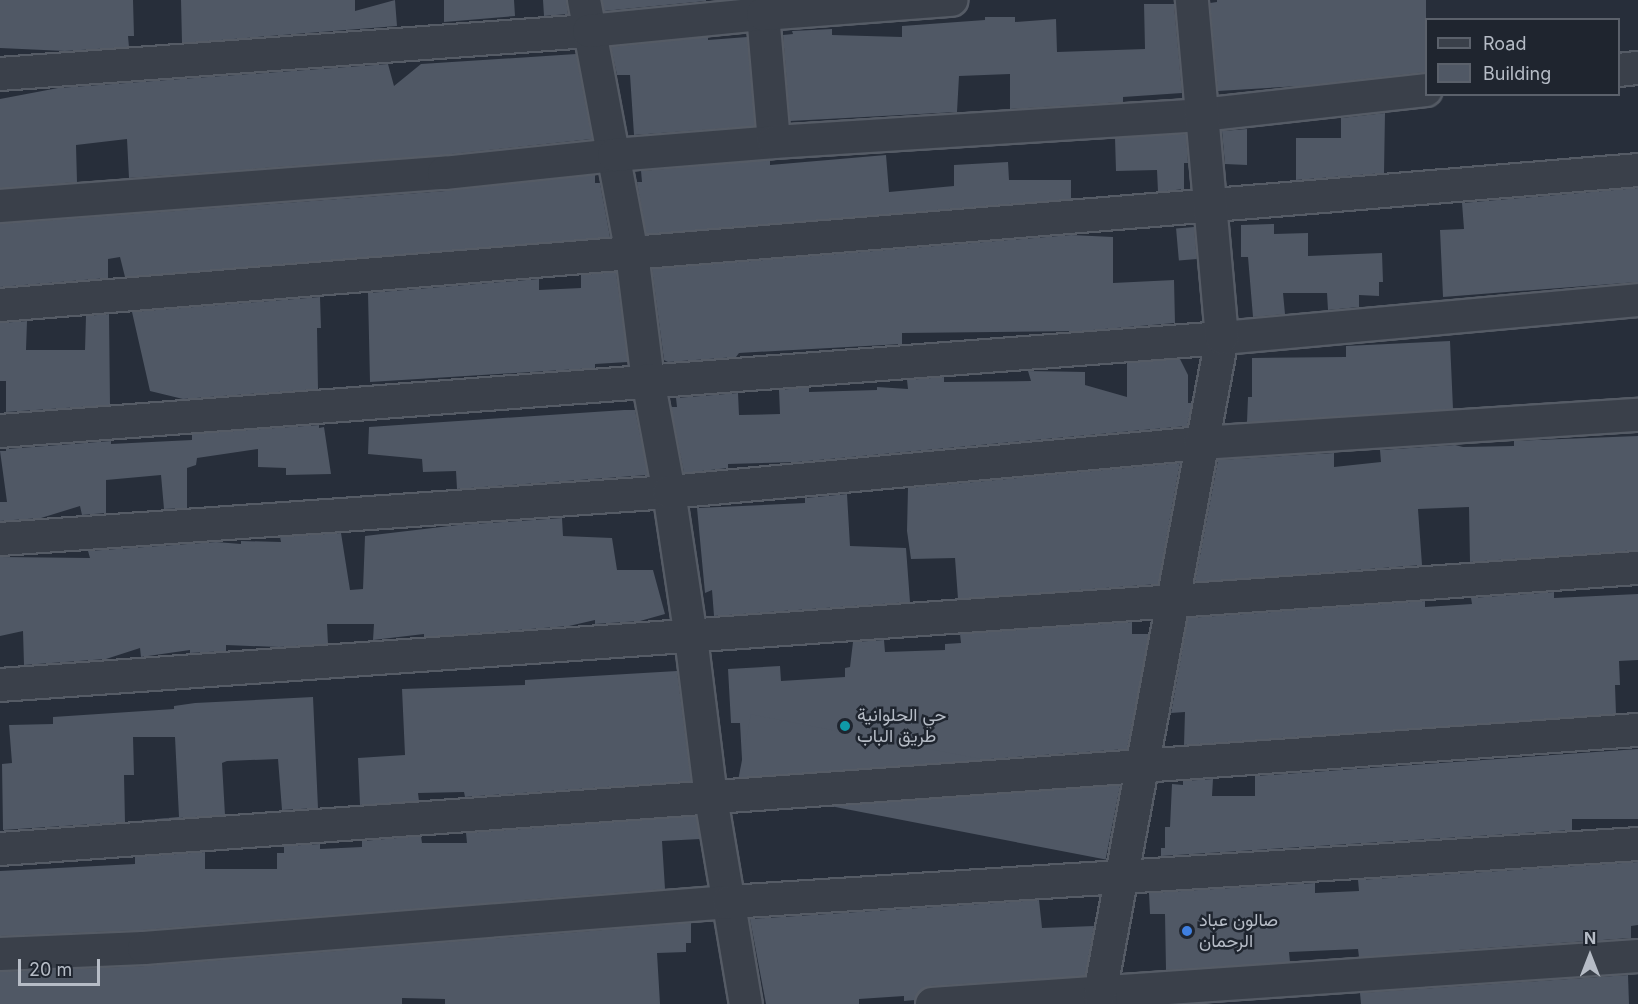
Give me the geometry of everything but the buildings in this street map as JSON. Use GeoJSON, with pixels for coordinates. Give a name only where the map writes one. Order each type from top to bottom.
{"type":"FeatureCollection","features":[{"type":"Feature","properties":{"kind":"street"},"geometry":{"type":"LineString","coordinates":[[584,0],[632,254],[648,380],[669,492],[691,637],[711,798],[746,1004]]}},
{"type":"Feature","properties":{"kind":"street"},"geometry":{"type":"LineString","coordinates":[[0,74],[589,31],[763,14],[951,0]]}},
{"type":"Feature","properties":{"kind":"street"},"geometry":{"type":"LineString","coordinates":[[1100,999],[1171,601],[1222,338],[1192,0]]}},
{"type":"Feature","properties":{"kind":"street"},"geometry":{"type":"LineString","coordinates":[[763,14],[774,142]]}},
{"type":"Feature","properties":{"kind":"street"},"geometry":{"type":"LineString","coordinates":[[1620,70],[1638,68]]}},
{"type":"Feature","properties":{"kind":"street"},"geometry":{"type":"LineString","coordinates":[[0,206],[444,173],[614,154],[1201,115],[1425,90]]}},
{"type":"Feature","properties":{"kind":"street"},"geometry":{"type":"LineString","coordinates":[[0,305],[1638,170]]}},
{"type":"Feature","properties":{"kind":"street"},"geometry":{"type":"LineString","coordinates":[[0,431],[1222,338],[1638,300]]}},
{"type":"Feature","properties":{"kind":"street"},"geometry":{"type":"LineString","coordinates":[[0,539],[669,492],[1202,443],[1638,415]]}},
{"type":"Feature","properties":{"kind":"street"},"geometry":{"type":"LineString","coordinates":[[0,685],[1638,568]]}},
{"type":"Feature","properties":{"kind":"street"},"geometry":{"type":"LineString","coordinates":[[0,849],[1638,730]]}},
{"type":"Feature","properties":{"kind":"street"},"geometry":{"type":"LineString","coordinates":[[0,954],[144,948],[729,902],[1121,875],[1638,844]]}},
{"type":"Feature","properties":{"kind":"street"},"geometry":{"type":"LineString","coordinates":[[932,1004],[1100,999],[1638,956]]}},
{"type":"Feature","properties":{"kind":"place","name":"حي الحلوانية طريق الباب"},"geometry":{"type":"Point","coordinates":[845,726]}},
{"type":"Feature","properties":{"kind":"place","name":"صالون عباد الرحمان"},"geometry":{"type":"Point","coordinates":[1187,931]}}]}
